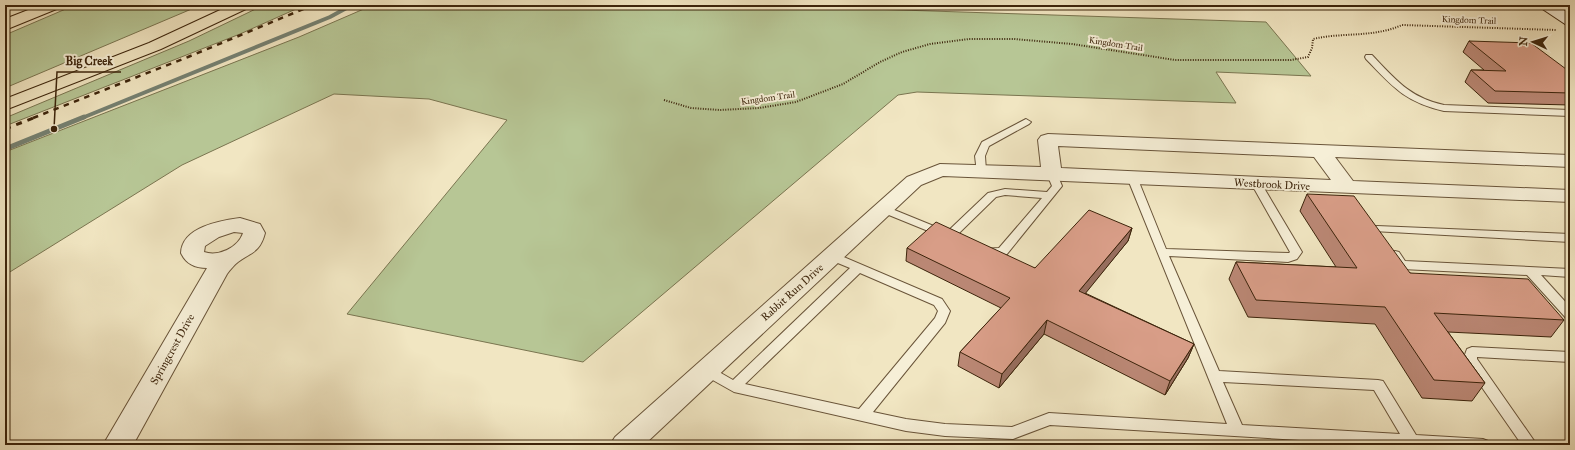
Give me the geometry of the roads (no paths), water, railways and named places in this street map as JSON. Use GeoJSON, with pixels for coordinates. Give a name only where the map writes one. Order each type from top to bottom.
{"type":"FeatureCollection","features":[{"type":"Feature","properties":{"kind":"highway"},"geometry":{"type":"LineString","coordinates":[[5,25],[54,5]]}},
{"type":"Feature","properties":{"kind":"highway"},"geometry":{"type":"LineString","coordinates":[[5,93],[144,36],[212,5]]}},
{"type":"Feature","properties":{"kind":"highway"},"geometry":{"type":"LineString","coordinates":[[5,105],[155,46],[243,5]]}},
{"type":"Feature","properties":{"kind":"street"},"geometry":{"type":"LineString","coordinates":[[1546,5],[1566,26]]}},
{"type":"Feature","properties":{"kind":"street"},"geometry":{"type":"LineString","coordinates":[[1052,174],[1048,140],[1570,161]]}},
{"type":"Feature","properties":{"kind":"street"},"geometry":{"type":"LineString","coordinates":[[1319,150],[1352,193]]}},
{"type":"Feature","properties":{"kind":"street","name":"Rabbit Run Drive"},"geometry":{"type":"LineString","coordinates":[[625,445],[914,181],[940,170],[978,170]]}},
{"type":"Feature","properties":{"kind":"street","name":"Westbrook Drive"},"geometry":{"type":"LineString","coordinates":[[978,170],[1256,183],[1352,193],[1570,196]]}},
{"type":"Feature","properties":{"kind":"street","name":"Springcrest Drive"},"geometry":{"type":"LineString","coordinates":[[118,445],[210,282],[218,269],[230,257]]}},
{"type":"Feature","properties":{"kind":"lane"},"geometry":{"type":"LineString","coordinates":[[1369,57],[1401,90],[1412,98],[1427,104],[1450,108],[1570,113]]}},
{"type":"Feature","properties":{"kind":"lane"},"geometry":{"type":"LineString","coordinates":[[978,170],[980,156],[985,144],[1026,122]]}},
{"type":"Feature","properties":{"kind":"lane"},"geometry":{"type":"LineString","coordinates":[[976,247],[990,253],[1003,251],[1057,186],[1052,174]]}},
{"type":"Feature","properties":{"kind":"lane"},"geometry":{"type":"LineString","coordinates":[[1132,178],[1237,430]]}},
{"type":"Feature","properties":{"kind":"lane"},"geometry":{"type":"LineString","coordinates":[[1162,252],[1288,258],[1294,256],[1296,252],[1256,183]]}},
{"type":"Feature","properties":{"kind":"lane"},"geometry":{"type":"LineString","coordinates":[[950,236],[992,195],[1005,192],[1049,195]]}},
{"type":"Feature","properties":{"kind":"lane"},"geometry":{"type":"LineString","coordinates":[[883,209],[963,242]]}},
{"type":"Feature","properties":{"kind":"lane"},"geometry":{"type":"LineString","coordinates":[[1368,217],[1402,265],[1570,273]]}},
{"type":"Feature","properties":{"kind":"lane"},"geometry":{"type":"LineString","coordinates":[[1377,229],[1570,238]]}},
{"type":"Feature","properties":{"kind":"lane"},"geometry":{"type":"LineString","coordinates":[[832,256],[938,302],[944,311],[942,320],[862,416]]}},
{"type":"Feature","properties":{"kind":"lane"},"geometry":{"type":"LineString","coordinates":[[734,387],[858,268]]}},
{"type":"Feature","properties":{"kind":"lane"},"geometry":{"type":"LineString","coordinates":[[1530,271],[1570,315]]}},
{"type":"Feature","properties":{"kind":"lane"},"geometry":{"type":"LineString","coordinates":[[1530,445],[1470,360],[1472,352],[1570,357]]}},
{"type":"Feature","properties":{"kind":"lane"},"geometry":{"type":"LineString","coordinates":[[707,370],[734,387],[906,425],[945,430],[1013,433],[1049,419],[1483,445]]}},
{"type":"Feature","properties":{"kind":"lane"},"geometry":{"type":"LineString","coordinates":[[1214,376],[1378,386],[1412,441]]}},
{"type":"Feature","properties":{"kind":"waterway"},"geometry":{"type":"LineString","coordinates":[[82,118],[330,17],[352,5]]}},
{"type":"Feature","properties":{"kind":"waterway"},"geometry":{"type":"LineString","coordinates":[[5,149],[84,117]]}},
{"type":"Feature","properties":{"kind":"railway"},"geometry":{"type":"LineString","coordinates":[[33,118],[188,57],[313,5]]}},
{"type":"Feature","properties":{"kind":"railway"},"geometry":{"type":"LineString","coordinates":[[5,129],[36,117]]}},
{"type":"Feature","properties":{"kind":"place","name":"Big Creek"},"geometry":{"type":"Point","coordinates":[54,129]}}]}
